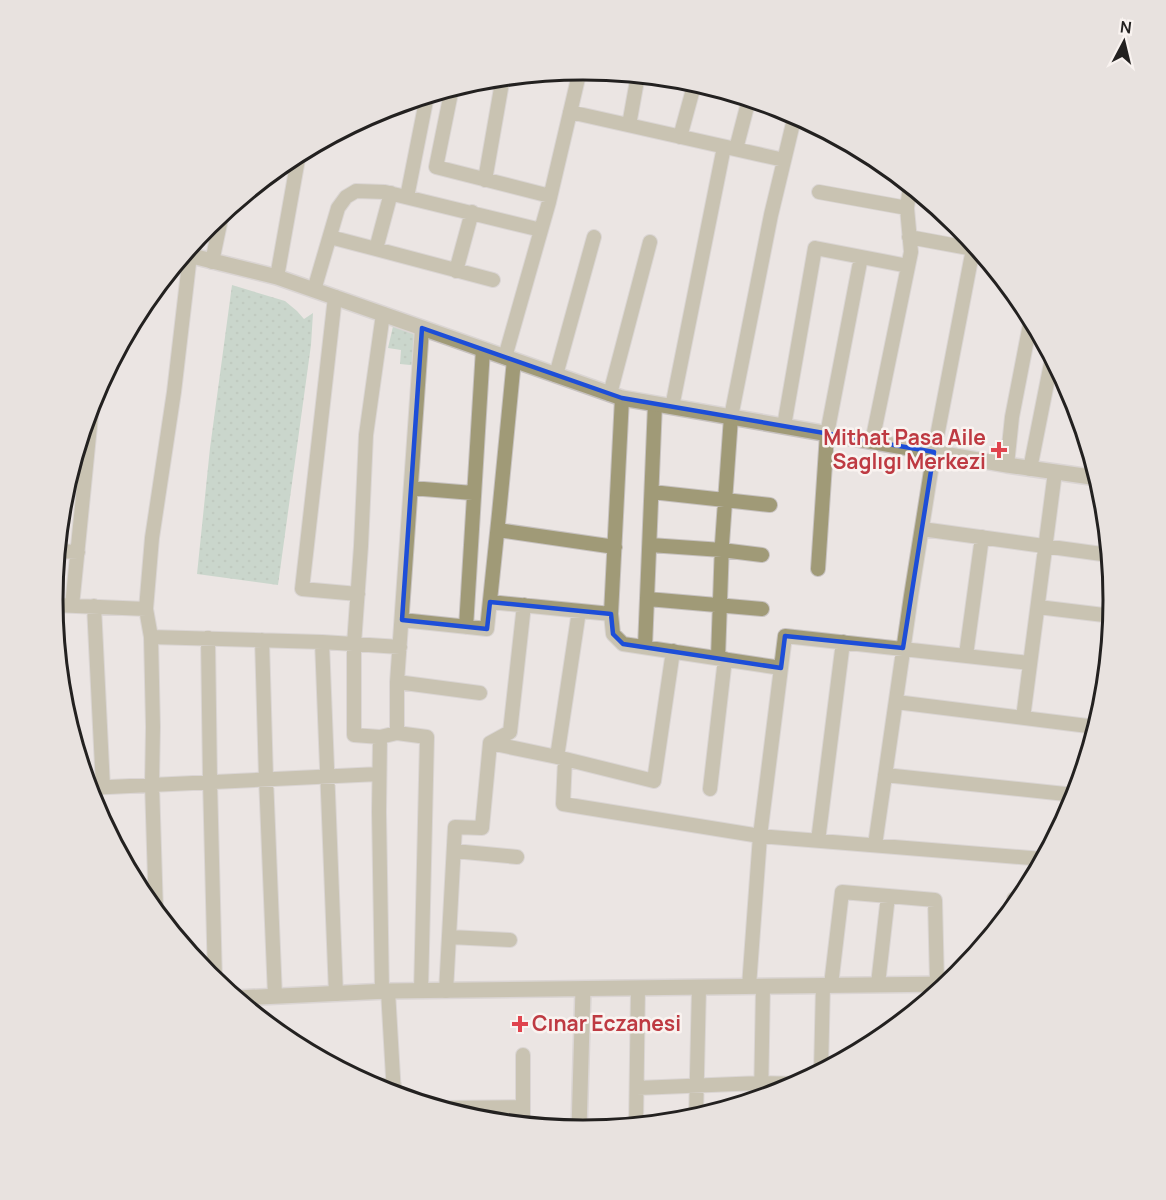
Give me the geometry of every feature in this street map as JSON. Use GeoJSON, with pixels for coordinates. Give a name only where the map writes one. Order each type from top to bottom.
{"type":"FeatureCollection","features":[{"type":"Feature","properties":{"kind":"street"},"geometry":{"type":"LineString","coordinates":[[402,620],[487,629],[498,530],[509,358],[578,80]]}},
{"type":"Feature","properties":{"kind":"street"},"geometry":{"type":"LineString","coordinates":[[629,125],[637,83]]}},
{"type":"Feature","properties":{"kind":"street"},"geometry":{"type":"LineString","coordinates":[[485,180],[501,86]]}},
{"type":"Feature","properties":{"kind":"street"},"geometry":{"type":"LineString","coordinates":[[680,137],[692,92]]}},
{"type":"Feature","properties":{"kind":"street"},"geometry":{"type":"LineString","coordinates":[[450,98],[436,167],[550,196]]}},
{"type":"Feature","properties":{"kind":"street"},"geometry":{"type":"LineString","coordinates":[[407,197],[425,105]]}},
{"type":"Feature","properties":{"kind":"street"},"geometry":{"type":"LineString","coordinates":[[672,407],[730,148],[746,107]]}},
{"type":"Feature","properties":{"kind":"street"},"geometry":{"type":"LineString","coordinates":[[570,112],[784,160]]}},
{"type":"Feature","properties":{"kind":"street"},"geometry":{"type":"LineString","coordinates":[[710,789],[722,659],[720,604],[722,550],[731,417],[771,215],[793,125]]}},
{"type":"Feature","properties":{"kind":"street"},"geometry":{"type":"LineString","coordinates":[[276,277],[297,166]]}},
{"type":"Feature","properties":{"kind":"street"},"geometry":{"type":"LineString","coordinates":[[314,290],[338,208],[346,197],[356,191],[391,193],[541,230]]}},
{"type":"Feature","properties":{"kind":"street"},"geometry":{"type":"LineString","coordinates":[[819,192],[907,208]]}},
{"type":"Feature","properties":{"kind":"street"},"geometry":{"type":"LineString","coordinates":[[376,249],[391,193]]}},
{"type":"Feature","properties":{"kind":"street"},"geometry":{"type":"LineString","coordinates":[[872,442],[908,266],[910,252],[907,208],[909,194]]}},
{"type":"Feature","properties":{"kind":"street"},"geometry":{"type":"LineString","coordinates":[[456,271],[472,212]]}},
{"type":"Feature","properties":{"kind":"street"},"geometry":{"type":"LineString","coordinates":[[212,262],[219,228]]}},
{"type":"Feature","properties":{"kind":"street"},"geometry":{"type":"LineString","coordinates":[[330,237],[493,280]]}},
{"type":"Feature","properties":{"kind":"street"},"geometry":{"type":"LineString","coordinates":[[556,375],[594,237]]}},
{"type":"Feature","properties":{"kind":"street"},"geometry":{"type":"LineString","coordinates":[[909,237],[965,247]]}},
{"type":"Feature","properties":{"kind":"street"},"geometry":{"type":"LineString","coordinates":[[650,242],[615,396],[615,547],[611,614],[613,634],[623,644],[781,668]]}},
{"type":"Feature","properties":{"kind":"street"},"geometry":{"type":"LineString","coordinates":[[784,426],[815,248],[908,266]]}},
{"type":"Feature","properties":{"kind":"street"},"geometry":{"type":"LineString","coordinates":[[192,257],[276,277],[615,396],[872,442],[1088,477]]}},
{"type":"Feature","properties":{"kind":"street"},"geometry":{"type":"LineString","coordinates":[[818,569],[827,434],[861,257]]}},
{"type":"Feature","properties":{"kind":"street"},"geometry":{"type":"LineString","coordinates":[[875,845],[934,452],[974,257]]}},
{"type":"Feature","properties":{"kind":"street"},"geometry":{"type":"LineString","coordinates":[[155,896],[151,637],[146,609],[152,538],[174,392],[186,264]]}},
{"type":"Feature","properties":{"kind":"street"},"geometry":{"type":"LineString","coordinates":[[335,297],[302,589],[358,594]]}},
{"type":"Feature","properties":{"kind":"street"},"geometry":{"type":"LineString","coordinates":[[383,314],[366,435],[354,644],[354,735],[380,737],[397,733],[427,737],[421,991]]}},
{"type":"Feature","properties":{"kind":"street"},"geometry":{"type":"LineString","coordinates":[[397,733],[397,682],[422,328]]}},
{"type":"Feature","properties":{"kind":"street"},"geometry":{"type":"LineString","coordinates":[[1007,465],[1012,417],[1033,340]]}},
{"type":"Feature","properties":{"kind":"street"},"geometry":{"type":"LineString","coordinates":[[466,627],[483,349]]}},
{"type":"Feature","properties":{"kind":"street"},"geometry":{"type":"LineString","coordinates":[[1030,468],[1049,371]]}},
{"type":"Feature","properties":{"kind":"street"},"geometry":{"type":"LineString","coordinates":[[645,647],[655,404]]}},
{"type":"Feature","properties":{"kind":"street"},"geometry":{"type":"LineString","coordinates":[[72,606],[89,440]]}},
{"type":"Feature","properties":{"kind":"street"},"geometry":{"type":"LineString","coordinates":[[1023,718],[1055,472]]}},
{"type":"Feature","properties":{"kind":"street"},"geometry":{"type":"LineString","coordinates":[[411,488],[473,493]]}},
{"type":"Feature","properties":{"kind":"street"},"geometry":{"type":"LineString","coordinates":[[652,492],[770,505]]}},
{"type":"Feature","properties":{"kind":"street"},"geometry":{"type":"LineString","coordinates":[[922,529],[1101,554]]}},
{"type":"Feature","properties":{"kind":"street"},"geometry":{"type":"LineString","coordinates":[[498,530],[615,547]]}},
{"type":"Feature","properties":{"kind":"street"},"geometry":{"type":"LineString","coordinates":[[966,655],[982,537]]}},
{"type":"Feature","properties":{"kind":"street"},"geometry":{"type":"LineString","coordinates":[[650,545],[762,555]]}},
{"type":"Feature","properties":{"kind":"street"},"geometry":{"type":"LineString","coordinates":[[65,551],[78,552]]}},
{"type":"Feature","properties":{"kind":"street"},"geometry":{"type":"LineString","coordinates":[[648,599],[762,609]]}},
{"type":"Feature","properties":{"kind":"street"},"geometry":{"type":"LineString","coordinates":[[489,602],[611,614]]}},
{"type":"Feature","properties":{"kind":"street"},"geometry":{"type":"LineString","coordinates":[[490,743],[510,732],[524,605]]}},
{"type":"Feature","properties":{"kind":"street"},"geometry":{"type":"LineString","coordinates":[[63,606],[146,609]]}},
{"type":"Feature","properties":{"kind":"street"},"geometry":{"type":"LineString","coordinates":[[94,606],[95,778]]}},
{"type":"Feature","properties":{"kind":"street"},"geometry":{"type":"LineString","coordinates":[[1038,607],[1103,615]]}},
{"type":"Feature","properties":{"kind":"street"},"geometry":{"type":"LineString","coordinates":[[579,611],[561,758],[563,804],[760,836],[1034,858]]}},
{"type":"Feature","properties":{"kind":"street"},"geometry":{"type":"LineString","coordinates":[[761,1088],[756,986],[760,836],[784,636],[1030,663]]}},
{"type":"Feature","properties":{"kind":"street"},"geometry":{"type":"LineString","coordinates":[[151,637],[322,642],[400,647]]}},
{"type":"Feature","properties":{"kind":"street"},"geometry":{"type":"LineString","coordinates":[[208,638],[215,968]]}},
{"type":"Feature","properties":{"kind":"street"},"geometry":{"type":"LineString","coordinates":[[262,640],[275,996]]}},
{"type":"Feature","properties":{"kind":"street"},"geometry":{"type":"LineString","coordinates":[[322,642],[336,994]]}},
{"type":"Feature","properties":{"kind":"street"},"geometry":{"type":"LineString","coordinates":[[818,841],[843,642]]}},
{"type":"Feature","properties":{"kind":"street"},"geometry":{"type":"LineString","coordinates":[[490,743],[654,781],[673,651]]}},
{"type":"Feature","properties":{"kind":"street"},"geometry":{"type":"LineString","coordinates":[[397,682],[480,693]]}},
{"type":"Feature","properties":{"kind":"street"},"geometry":{"type":"LineString","coordinates":[[896,702],[1087,726]]}},
{"type":"Feature","properties":{"kind":"street"},"geometry":{"type":"LineString","coordinates":[[380,737],[385,992],[393,1084]]}},
{"type":"Feature","properties":{"kind":"street"},"geometry":{"type":"LineString","coordinates":[[446,991],[455,827],[482,828],[490,743]]}},
{"type":"Feature","properties":{"kind":"street"},"geometry":{"type":"LineString","coordinates":[[99,788],[380,774]]}},
{"type":"Feature","properties":{"kind":"street"},"geometry":{"type":"LineString","coordinates":[[885,775],[1065,794]]}},
{"type":"Feature","properties":{"kind":"street"},"geometry":{"type":"LineString","coordinates":[[454,852],[517,857]]}},
{"type":"Feature","properties":{"kind":"street"},"geometry":{"type":"LineString","coordinates":[[822,1061],[827,985],[842,892],[935,900],[941,977]]}},
{"type":"Feature","properties":{"kind":"street"},"geometry":{"type":"LineString","coordinates":[[878,984],[888,896]]}},
{"type":"Feature","properties":{"kind":"street"},"geometry":{"type":"LineString","coordinates":[[450,937],[510,940]]}},
{"type":"Feature","properties":{"kind":"street"},"geometry":{"type":"LineString","coordinates":[[248,997],[584,988],[933,985]]}},
{"type":"Feature","properties":{"kind":"street"},"geometry":{"type":"LineString","coordinates":[[696,1107],[699,987]]}},
{"type":"Feature","properties":{"kind":"street"},"geometry":{"type":"LineString","coordinates":[[579,1120],[584,988]]}},
{"type":"Feature","properties":{"kind":"street"},"geometry":{"type":"LineString","coordinates":[[636,1117],[638,988]]}},
{"type":"Feature","properties":{"kind":"street"},"geometry":{"type":"LineString","coordinates":[[523,1055],[523,1117]]}},
{"type":"Feature","properties":{"kind":"street"},"geometry":{"type":"LineString","coordinates":[[637,1088],[773,1083]]}},
{"type":"Feature","properties":{"kind":"street"},"geometry":{"type":"LineString","coordinates":[[472,1108],[523,1107]]}},
{"type":"Feature","properties":{"kind":"highlighted area"},"geometry":{"type":"Polygon","coordinates":[[[422,328],[622,398],[934,452],[903,648],[785,636],[781,668],[623,644],[613,634],[611,614],[490,602],[487,629],[402,620],[422,328]]]}},
{"type":"Feature","properties":{"kind":"green space"},"geometry":{"type":"Polygon","coordinates":[[[232,285],[285,301],[304,319],[313,313],[311,345],[278,585],[197,574],[210,448],[232,285]]]}},
{"type":"Feature","properties":{"kind":"green space"},"geometry":{"type":"Polygon","coordinates":[[[394,322],[422,332],[420,366],[400,364],[401,350],[388,348],[394,322]]]}},
{"type":"Feature","properties":{"kind":"place","name":"Mithat Pasa Aile Saglıgı Merkezi"},"geometry":{"type":"Point","coordinates":[999,450]}},
{"type":"Feature","properties":{"kind":"place","name":"Cınar Eczanesi"},"geometry":{"type":"Point","coordinates":[520,1024]}}]}
